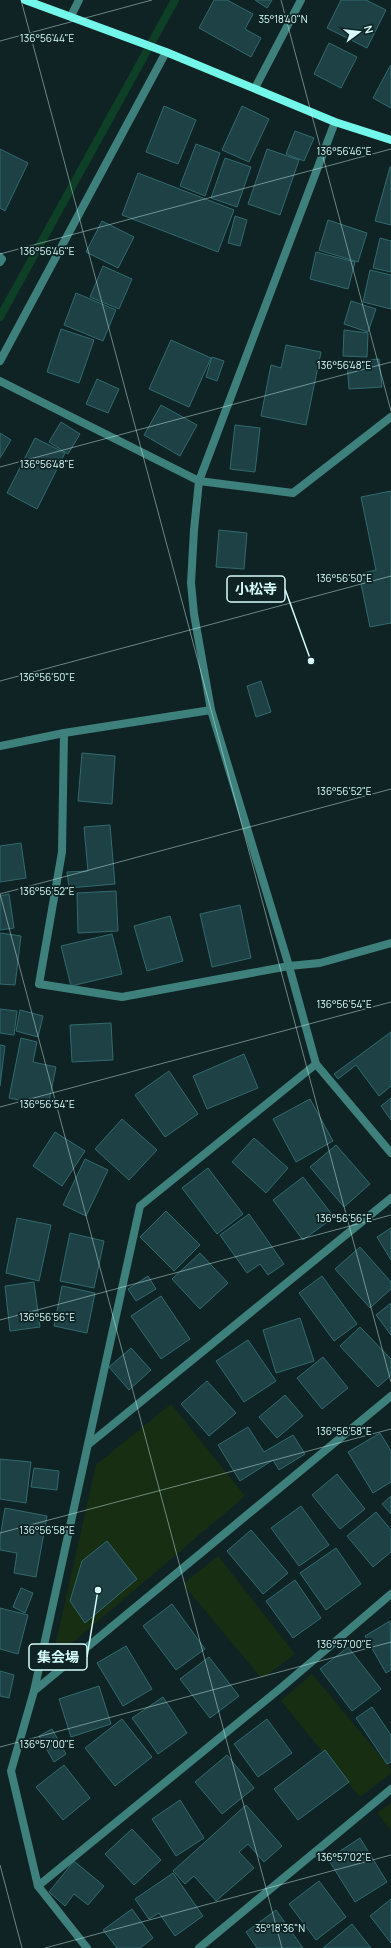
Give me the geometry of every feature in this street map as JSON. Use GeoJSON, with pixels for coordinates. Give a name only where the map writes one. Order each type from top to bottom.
{"type":"FeatureCollection","features":[{"type":"Feature","properties":{"kind":"street"},"geometry":{"type":"LineString","coordinates":[[25,0],[166,52],[336,122],[391,140]]}},
{"type":"Feature","properties":{"kind":"street"},"geometry":{"type":"LineString","coordinates":[[71,16],[79,0]]}},
{"type":"Feature","properties":{"kind":"street"},"geometry":{"type":"LineString","coordinates":[[255,88],[301,0]]}},
{"type":"Feature","properties":{"kind":"street"},"geometry":{"type":"LineString","coordinates":[[0,361],[166,52]]}},
{"type":"Feature","properties":{"kind":"street"},"geometry":{"type":"LineString","coordinates":[[336,122],[200,482],[194,530],[192,583],[194,614],[211,710],[289,966],[316,1064],[391,1153]]}},
{"type":"Feature","properties":{"kind":"street"},"geometry":{"type":"LineString","coordinates":[[0,257],[2,259],[0,262]]}},
{"type":"Feature","properties":{"kind":"street"},"geometry":{"type":"LineString","coordinates":[[0,381],[200,482],[293,493],[391,417]]}},
{"type":"Feature","properties":{"kind":"street"},"geometry":{"type":"LineString","coordinates":[[0,746],[64,733],[211,710]]}},
{"type":"Feature","properties":{"kind":"street"},"geometry":{"type":"LineString","coordinates":[[64,733],[62,852],[39,984],[122,997],[289,966],[320,963],[391,943]]}},
{"type":"Feature","properties":{"kind":"street"},"geometry":{"type":"LineString","coordinates":[[87,1948],[38,1886],[11,1771],[34,1690],[140,1206],[316,1064]]}},
{"type":"Feature","properties":{"kind":"street"},"geometry":{"type":"LineString","coordinates":[[89,1444],[391,1198]]}},
{"type":"Feature","properties":{"kind":"street"},"geometry":{"type":"LineString","coordinates":[[34,1690],[391,1396]]}},
{"type":"Feature","properties":{"kind":"street"},"geometry":{"type":"LineString","coordinates":[[38,1886],[282,1687],[391,1594]]}},
{"type":"Feature","properties":{"kind":"street"},"geometry":{"type":"LineString","coordinates":[[199,1948],[391,1789]]}},
{"type":"Feature","properties":{"kind":"green space"},"geometry":{"type":"Polygon","coordinates":[[[171,1404],[245,1496],[52,1660],[96,1465],[171,1404]]]}},
{"type":"Feature","properties":{"kind":"green space"},"geometry":{"type":"Polygon","coordinates":[[[218,1556],[295,1654],[262,1679],[183,1584],[218,1556]]]}},
{"type":"Feature","properties":{"kind":"green space"},"geometry":{"type":"Polygon","coordinates":[[[312,1674],[391,1769],[391,1773],[360,1797],[281,1701],[312,1674]]]}},
{"type":"Feature","properties":{"kind":"green space"},"geometry":{"type":"Polygon","coordinates":[[[391,1803],[391,1830],[377,1813],[391,1803]]]}},
{"type":"Feature","properties":{"kind":"building"},"geometry":{"type":"Polygon","coordinates":[[[214,0],[227,0],[253,14],[245,29],[261,38],[251,57],[199,28],[214,0]]]}},
{"type":"Feature","properties":{"kind":"building"},"geometry":{"type":"Polygon","coordinates":[[[255,0],[272,0],[267,8],[255,0]]]}},
{"type":"Feature","properties":{"kind":"building"},"geometry":{"type":"Polygon","coordinates":[[[341,0],[366,0],[386,10],[367,48],[327,28],[341,0]]]}},
{"type":"Feature","properties":{"kind":"building"},"geometry":{"type":"Polygon","coordinates":[[[329,43],[357,57],[341,88],[314,74],[329,43]]]}},
{"type":"Feature","properties":{"kind":"building"},"geometry":{"type":"Polygon","coordinates":[[[391,66],[391,108],[373,98],[391,66]]]}},
{"type":"Feature","properties":{"kind":"building"},"geometry":{"type":"Polygon","coordinates":[[[164,106],[196,120],[178,164],[146,152],[164,106]]]}},
{"type":"Feature","properties":{"kind":"building"},"geometry":{"type":"Polygon","coordinates":[[[242,106],[269,119],[249,162],[222,150],[242,106]]]}},
{"type":"Feature","properties":{"kind":"building"},"geometry":{"type":"Polygon","coordinates":[[[295,131],[314,138],[304,161],[286,154],[295,131]]]}},
{"type":"Feature","properties":{"kind":"building"},"geometry":{"type":"Polygon","coordinates":[[[196,144],[220,153],[205,196],[180,186],[196,144]]]}},
{"type":"Feature","properties":{"kind":"building"},"geometry":{"type":"Polygon","coordinates":[[[0,149],[28,163],[5,211],[0,208],[0,149]]]}},
{"type":"Feature","properties":{"kind":"building"},"geometry":{"type":"Polygon","coordinates":[[[267,149],[299,160],[280,215],[248,204],[267,149]]]}},
{"type":"Feature","properties":{"kind":"building"},"geometry":{"type":"Polygon","coordinates":[[[225,158],[251,167],[237,207],[211,198],[225,158]]]}},
{"type":"Feature","properties":{"kind":"building"},"geometry":{"type":"Polygon","coordinates":[[[391,167],[391,225],[375,221],[391,167]]]}},
{"type":"Feature","properties":{"kind":"building"},"geometry":{"type":"Polygon","coordinates":[[[138,173],[234,210],[218,252],[122,215],[138,173]]]}},
{"type":"Feature","properties":{"kind":"building"},"geometry":{"type":"Polygon","coordinates":[[[235,216],[247,220],[240,246],[228,243],[235,216]]]}},
{"type":"Feature","properties":{"kind":"building"},"geometry":{"type":"Polygon","coordinates":[[[328,220],[367,233],[358,262],[319,250],[328,220]]]}},
{"type":"Feature","properties":{"kind":"building"},"geometry":{"type":"Polygon","coordinates":[[[102,221],[134,237],[118,268],[86,252],[102,221]]]}},
{"type":"Feature","properties":{"kind":"building"},"geometry":{"type":"Polygon","coordinates":[[[380,238],[391,241],[391,272],[373,268],[380,238]]]}},
{"type":"Feature","properties":{"kind":"building"},"geometry":{"type":"Polygon","coordinates":[[[316,252],[355,262],[348,289],[310,279],[316,252]]]}},
{"type":"Feature","properties":{"kind":"building"},"geometry":{"type":"Polygon","coordinates":[[[103,266],[132,279],[119,309],[90,297],[103,266]]]}},
{"type":"Feature","properties":{"kind":"building"},"geometry":{"type":"Polygon","coordinates":[[[370,270],[391,275],[391,309],[363,302],[370,270]]]}},
{"type":"Feature","properties":{"kind":"building"},"geometry":{"type":"Polygon","coordinates":[[[76,293],[116,310],[103,341],[64,325],[76,293]]]}},
{"type":"Feature","properties":{"kind":"building"},"geometry":{"type":"Polygon","coordinates":[[[351,301],[376,309],[368,332],[344,324],[351,301]]]}},
{"type":"Feature","properties":{"kind":"building"},"geometry":{"type":"Polygon","coordinates":[[[61,329],[94,340],[79,383],[47,372],[61,329]]]}},
{"type":"Feature","properties":{"kind":"building"},"geometry":{"type":"Polygon","coordinates":[[[344,330],[368,333],[367,357],[343,356],[344,330]]]}},
{"type":"Feature","properties":{"kind":"building"},"geometry":{"type":"Polygon","coordinates":[[[171,340],[211,358],[189,407],[149,389],[171,340]]]}},
{"type":"Feature","properties":{"kind":"building"},"geometry":{"type":"Polygon","coordinates":[[[286,345],[321,352],[306,425],[261,416],[271,365],[281,368],[286,345]]]}},
{"type":"Feature","properties":{"kind":"building"},"geometry":{"type":"Polygon","coordinates":[[[212,357],[224,361],[217,381],[206,377],[212,357]]]}},
{"type":"Feature","properties":{"kind":"building"},"geometry":{"type":"Polygon","coordinates":[[[379,359],[382,387],[349,389],[347,362],[379,359]]]}},
{"type":"Feature","properties":{"kind":"building"},"geometry":{"type":"Polygon","coordinates":[[[97,379],[119,389],[108,413],[86,404],[97,379]]]}},
{"type":"Feature","properties":{"kind":"building"},"geometry":{"type":"Polygon","coordinates":[[[161,405],[197,425],[180,456],[144,435],[161,405]]]}},
{"type":"Feature","properties":{"kind":"building"},"geometry":{"type":"Polygon","coordinates":[[[61,422],[80,434],[68,454],[49,442],[61,422]]]}},
{"type":"Feature","properties":{"kind":"building"},"geometry":{"type":"Polygon","coordinates":[[[235,425],[260,428],[255,472],[230,469],[235,425]]]}},
{"type":"Feature","properties":{"kind":"building"},"geometry":{"type":"Polygon","coordinates":[[[0,433],[11,440],[0,458],[0,433]]]}},
{"type":"Feature","properties":{"kind":"building"},"geometry":{"type":"Polygon","coordinates":[[[35,438],[65,453],[37,509],[7,493],[35,438]]]}},
{"type":"Feature","properties":{"kind":"building"},"geometry":{"type":"Polygon","coordinates":[[[391,491],[391,623],[370,627],[359,574],[376,570],[361,497],[391,491]]]}},
{"type":"Feature","properties":{"kind":"building"},"geometry":{"type":"Polygon","coordinates":[[[219,530],[247,533],[244,569],[216,567],[219,530]]]}},
{"type":"Feature","properties":{"kind":"building"},"geometry":{"type":"Polygon","coordinates":[[[261,681],[271,712],[256,717],[247,686],[261,681]]]}},
{"type":"Feature","properties":{"kind":"building"},"geometry":{"type":"Polygon","coordinates":[[[82,753],[115,756],[112,804],[78,801],[82,753]]]}},
{"type":"Feature","properties":{"kind":"building"},"geometry":{"type":"Polygon","coordinates":[[[110,825],[115,884],[69,888],[67,872],[88,871],[84,827],[110,825]]]}},
{"type":"Feature","properties":{"kind":"building"},"geometry":{"type":"Polygon","coordinates":[[[21,843],[26,878],[0,882],[0,846],[21,843]]]}},
{"type":"Feature","properties":{"kind":"building"},"geometry":{"type":"Polygon","coordinates":[[[116,891],[118,931],[78,933],[77,893],[116,891]]]}},
{"type":"Feature","properties":{"kind":"building"},"geometry":{"type":"Polygon","coordinates":[[[9,894],[14,928],[0,930],[0,896],[9,894]]]}},
{"type":"Feature","properties":{"kind":"building"},"geometry":{"type":"Polygon","coordinates":[[[240,905],[251,958],[212,967],[200,914],[240,905]]]}},
{"type":"Feature","properties":{"kind":"building"},"geometry":{"type":"Polygon","coordinates":[[[170,916],[183,961],[147,971],[134,926],[170,916]]]}},
{"type":"Feature","properties":{"kind":"building"},"geometry":{"type":"Polygon","coordinates":[[[0,933],[21,936],[15,985],[0,984],[0,933]]]}},
{"type":"Feature","properties":{"kind":"building"},"geometry":{"type":"Polygon","coordinates":[[[112,934],[122,974],[71,986],[61,946],[112,934]]]}},
{"type":"Feature","properties":{"kind":"building"},"geometry":{"type":"Polygon","coordinates":[[[0,1009],[17,1011],[14,1035],[0,1033],[0,1009]]]}},
{"type":"Feature","properties":{"kind":"building"},"geometry":{"type":"Polygon","coordinates":[[[20,1010],[43,1016],[38,1037],[16,1031],[20,1010]]]}},
{"type":"Feature","properties":{"kind":"building"},"geometry":{"type":"Polygon","coordinates":[[[111,1023],[113,1060],[72,1062],[70,1025],[111,1023]]]}},
{"type":"Feature","properties":{"kind":"building"},"geometry":{"type":"Polygon","coordinates":[[[391,1032],[391,1086],[379,1096],[356,1065],[338,1079],[334,1074],[391,1032]]]}},
{"type":"Feature","properties":{"kind":"building"},"geometry":{"type":"Polygon","coordinates":[[[21,1038],[37,1042],[33,1062],[56,1067],[48,1106],[9,1098],[21,1038]]]}},
{"type":"Feature","properties":{"kind":"building"},"geometry":{"type":"Polygon","coordinates":[[[0,1045],[5,1046],[0,1086],[0,1045]]]}},
{"type":"Feature","properties":{"kind":"building"},"geometry":{"type":"Polygon","coordinates":[[[244,1054],[258,1088],[207,1109],[193,1076],[244,1054]]]}},
{"type":"Feature","properties":{"kind":"building"},"geometry":{"type":"Polygon","coordinates":[[[169,1071],[198,1114],[165,1137],[135,1095],[169,1071]]]}},
{"type":"Feature","properties":{"kind":"building"},"geometry":{"type":"Polygon","coordinates":[[[391,1098],[391,1120],[381,1106],[391,1098]]]}},
{"type":"Feature","properties":{"kind":"building"},"geometry":{"type":"Polygon","coordinates":[[[310,1099],[333,1141],[296,1162],[273,1119],[310,1099]]]}},
{"type":"Feature","properties":{"kind":"building"},"geometry":{"type":"Polygon","coordinates":[[[122,1119],[157,1150],[129,1180],[95,1149],[122,1119]]]}},
{"type":"Feature","properties":{"kind":"building"},"geometry":{"type":"Polygon","coordinates":[[[55,1132],[85,1151],[62,1186],[33,1166],[55,1132]]]}},
{"type":"Feature","properties":{"kind":"building"},"geometry":{"type":"Polygon","coordinates":[[[254,1138],[288,1168],[266,1193],[232,1162],[254,1138]]]}},
{"type":"Feature","properties":{"kind":"building"},"geometry":{"type":"Polygon","coordinates":[[[336,1145],[370,1184],[344,1207],[310,1167],[336,1145]]]}},
{"type":"Feature","properties":{"kind":"building"},"geometry":{"type":"Polygon","coordinates":[[[85,1159],[108,1170],[86,1216],[63,1205],[85,1159]]]}},
{"type":"Feature","properties":{"kind":"building"},"geometry":{"type":"Polygon","coordinates":[[[208,1168],[243,1214],[217,1234],[182,1188],[208,1168]]]}},
{"type":"Feature","properties":{"kind":"building"},"geometry":{"type":"Polygon","coordinates":[[[303,1177],[334,1217],[303,1240],[273,1200],[303,1177]]]}},
{"type":"Feature","properties":{"kind":"building"},"geometry":{"type":"Polygon","coordinates":[[[166,1211],[200,1245],[174,1271],[140,1237],[166,1211]]]}},
{"type":"Feature","properties":{"kind":"building"},"geometry":{"type":"Polygon","coordinates":[[[249,1214],[284,1264],[268,1275],[260,1264],[247,1273],[220,1235],[249,1214]]]}},
{"type":"Feature","properties":{"kind":"building"},"geometry":{"type":"Polygon","coordinates":[[[17,1218],[51,1225],[39,1281],[6,1273],[17,1218]]]}},
{"type":"Feature","properties":{"kind":"building"},"geometry":{"type":"Polygon","coordinates":[[[391,1228],[391,1260],[377,1237],[391,1228]]]}},
{"type":"Feature","properties":{"kind":"building"},"geometry":{"type":"Polygon","coordinates":[[[70,1233],[104,1241],[94,1288],[60,1281],[70,1233]]]}},
{"type":"Feature","properties":{"kind":"building"},"geometry":{"type":"Polygon","coordinates":[[[360,1247],[391,1282],[391,1289],[370,1308],[335,1269],[360,1247]]]}},
{"type":"Feature","properties":{"kind":"building"},"geometry":{"type":"Polygon","coordinates":[[[200,1253],[228,1283],[200,1309],[172,1279],[200,1253]]]}},
{"type":"Feature","properties":{"kind":"building"},"geometry":{"type":"Polygon","coordinates":[[[148,1276],[156,1289],[136,1301],[128,1289],[148,1276]]]}},
{"type":"Feature","properties":{"kind":"building"},"geometry":{"type":"Polygon","coordinates":[[[322,1276],[357,1324],[334,1341],[299,1293],[322,1276]]]}},
{"type":"Feature","properties":{"kind":"building"},"geometry":{"type":"Polygon","coordinates":[[[34,1282],[40,1327],[10,1331],[5,1286],[34,1282]]]}},
{"type":"Feature","properties":{"kind":"building"},"geometry":{"type":"Polygon","coordinates":[[[62,1286],[95,1293],[87,1333],[54,1326],[62,1286]]]}},
{"type":"Feature","properties":{"kind":"building"},"geometry":{"type":"Polygon","coordinates":[[[161,1296],[190,1339],[161,1359],[131,1316],[161,1296]]]}},
{"type":"Feature","properties":{"kind":"building"},"geometry":{"type":"Polygon","coordinates":[[[391,1303],[391,1335],[376,1315],[391,1303]]]}},
{"type":"Feature","properties":{"kind":"building"},"geometry":{"type":"Polygon","coordinates":[[[300,1318],[314,1361],[276,1373],[263,1330],[300,1318]]]}},
{"type":"Feature","properties":{"kind":"building"},"geometry":{"type":"Polygon","coordinates":[[[360,1327],[391,1359],[391,1375],[378,1387],[340,1346],[360,1327]]]}},
{"type":"Feature","properties":{"kind":"building"},"geometry":{"type":"Polygon","coordinates":[[[248,1340],[276,1381],[244,1402],[216,1361],[248,1340]]]}},
{"type":"Feature","properties":{"kind":"building"},"geometry":{"type":"Polygon","coordinates":[[[131,1348],[151,1370],[129,1390],[109,1367],[131,1348]]]}},
{"type":"Feature","properties":{"kind":"building"},"geometry":{"type":"Polygon","coordinates":[[[323,1357],[348,1388],[322,1409],[297,1378],[323,1357]]]}},
{"type":"Feature","properties":{"kind":"building"},"geometry":{"type":"Polygon","coordinates":[[[207,1381],[236,1413],[209,1436],[181,1404],[207,1381]]]}},
{"type":"Feature","properties":{"kind":"building"},"geometry":{"type":"Polygon","coordinates":[[[285,1395],[303,1416],[277,1438],[259,1417],[285,1395]]]}},
{"type":"Feature","properties":{"kind":"building"},"geometry":{"type":"Polygon","coordinates":[[[248,1427],[264,1452],[293,1435],[305,1454],[279,1470],[273,1460],[240,1481],[218,1445],[248,1427]]]}},
{"type":"Feature","properties":{"kind":"building"},"geometry":{"type":"Polygon","coordinates":[[[380,1433],[391,1451],[391,1482],[373,1493],[348,1452],[380,1433]]]}},
{"type":"Feature","properties":{"kind":"building"},"geometry":{"type":"Polygon","coordinates":[[[0,1459],[31,1462],[26,1503],[0,1499],[0,1459]]]}},
{"type":"Feature","properties":{"kind":"building"},"geometry":{"type":"Polygon","coordinates":[[[34,1468],[59,1471],[57,1490],[31,1487],[34,1468]]]}},
{"type":"Feature","properties":{"kind":"building"},"geometry":{"type":"Polygon","coordinates":[[[337,1474],[365,1509],[340,1529],[312,1495],[337,1474]]]}},
{"type":"Feature","properties":{"kind":"building"},"geometry":{"type":"Polygon","coordinates":[[[391,1496],[391,1514],[382,1504],[391,1496]]]}},
{"type":"Feature","properties":{"kind":"building"},"geometry":{"type":"Polygon","coordinates":[[[301,1506],[329,1545],[299,1566],[271,1528],[301,1506]]]}},
{"type":"Feature","properties":{"kind":"building"},"geometry":{"type":"Polygon","coordinates":[[[5,1508],[47,1516],[36,1577],[14,1573],[17,1553],[0,1550],[0,1538],[5,1508]]]}},
{"type":"Feature","properties":{"kind":"building"},"geometry":{"type":"Polygon","coordinates":[[[376,1512],[391,1530],[391,1552],[373,1567],[347,1536],[376,1512]]]}},
{"type":"Feature","properties":{"kind":"building"},"geometry":{"type":"Polygon","coordinates":[[[251,1530],[288,1573],[263,1594],[227,1551],[251,1530]]]}},
{"type":"Feature","properties":{"kind":"building"},"geometry":{"type":"Polygon","coordinates":[[[107,1541],[137,1579],[85,1623],[70,1601],[82,1561],[107,1541]]]}},
{"type":"Feature","properties":{"kind":"building"},"geometry":{"type":"Polygon","coordinates":[[[336,1548],[361,1584],[326,1610],[300,1573],[336,1548]]]}},
{"type":"Feature","properties":{"kind":"building"},"geometry":{"type":"Polygon","coordinates":[[[295,1580],[321,1618],[293,1638],[266,1601],[295,1580]]]}},
{"type":"Feature","properties":{"kind":"building"},"geometry":{"type":"Polygon","coordinates":[[[21,1588],[33,1593],[25,1613],[13,1607],[21,1588]]]}},
{"type":"Feature","properties":{"kind":"building"},"geometry":{"type":"Polygon","coordinates":[[[172,1604],[205,1649],[176,1670],[143,1626],[172,1604]]]}},
{"type":"Feature","properties":{"kind":"building"},"geometry":{"type":"Polygon","coordinates":[[[0,1608],[28,1615],[18,1654],[0,1649],[0,1608]]]}},
{"type":"Feature","properties":{"kind":"building"},"geometry":{"type":"Polygon","coordinates":[[[390,1621],[391,1670],[386,1673],[365,1636],[390,1621]]]}},
{"type":"Feature","properties":{"kind":"building"},"geometry":{"type":"Polygon","coordinates":[[[126,1646],[152,1689],[123,1706],[97,1663],[126,1646]]]}},
{"type":"Feature","properties":{"kind":"building"},"geometry":{"type":"Polygon","coordinates":[[[348,1647],[381,1689],[352,1711],[320,1669],[348,1647]]]}},
{"type":"Feature","properties":{"kind":"building"},"geometry":{"type":"Polygon","coordinates":[[[209,1657],[239,1696],[210,1718],[180,1679],[209,1657]]]}},
{"type":"Feature","properties":{"kind":"building"},"geometry":{"type":"Polygon","coordinates":[[[0,1671],[14,1675],[9,1698],[0,1696],[0,1671]]]}},
{"type":"Feature","properties":{"kind":"building"},"geometry":{"type":"Polygon","coordinates":[[[99,1686],[111,1724],[71,1737],[59,1699],[99,1686]]]}},
{"type":"Feature","properties":{"kind":"building"},"geometry":{"type":"Polygon","coordinates":[[[163,1697],[187,1733],[158,1754],[132,1718],[163,1697]]]}},
{"type":"Feature","properties":{"kind":"building"},"geometry":{"type":"Polygon","coordinates":[[[372,1707],[391,1735],[391,1762],[387,1764],[356,1718],[372,1707]]]}},
{"type":"Feature","properties":{"kind":"building"},"geometry":{"type":"Polygon","coordinates":[[[122,1719],[152,1757],[115,1786],[85,1748],[122,1719]]]}},
{"type":"Feature","properties":{"kind":"building"},"geometry":{"type":"Polygon","coordinates":[[[267,1719],[292,1753],[258,1777],[234,1744],[267,1719]]]}},
{"type":"Feature","properties":{"kind":"building"},"geometry":{"type":"Polygon","coordinates":[[[52,1729],[66,1754],[54,1762],[39,1736],[52,1729]]]}},
{"type":"Feature","properties":{"kind":"building"},"geometry":{"type":"Polygon","coordinates":[[[325,1750],[349,1782],[298,1820],[274,1789],[325,1750]]]}},
{"type":"Feature","properties":{"kind":"building"},"geometry":{"type":"Polygon","coordinates":[[[227,1755],[254,1788],[222,1814],[195,1782],[227,1755]]]}},
{"type":"Feature","properties":{"kind":"building"},"geometry":{"type":"Polygon","coordinates":[[[64,1765],[90,1798],[63,1820],[36,1787],[64,1765]]]}},
{"type":"Feature","properties":{"kind":"building"},"geometry":{"type":"Polygon","coordinates":[[[180,1800],[204,1838],[176,1856],[152,1819],[180,1800]]]}},
{"type":"Feature","properties":{"kind":"building"},"geometry":{"type":"Polygon","coordinates":[[[246,1805],[282,1846],[264,1862],[248,1844],[239,1852],[254,1868],[216,1901],[194,1876],[185,1884],[173,1871],[246,1805]]]}},
{"type":"Feature","properties":{"kind":"building"},"geometry":{"type":"Polygon","coordinates":[[[132,1829],[161,1860],[134,1885],[105,1854],[132,1829]]]}},
{"type":"Feature","properties":{"kind":"building"},"geometry":{"type":"Polygon","coordinates":[[[360,1838],[387,1882],[355,1902],[328,1859],[360,1838]]]}},
{"type":"Feature","properties":{"kind":"building"},"geometry":{"type":"Polygon","coordinates":[[[74,1861],[104,1886],[88,1905],[74,1894],[65,1906],[49,1892],[74,1861]]]}},
{"type":"Feature","properties":{"kind":"building"},"geometry":{"type":"Polygon","coordinates":[[[173,1873],[203,1916],[175,1936],[159,1913],[149,1919],[135,1899],[173,1873]]]}},
{"type":"Feature","properties":{"kind":"building"},"geometry":{"type":"Polygon","coordinates":[[[319,1881],[346,1917],[316,1940],[289,1904],[319,1881]]]}},
{"type":"Feature","properties":{"kind":"building"},"geometry":{"type":"Polygon","coordinates":[[[391,1899],[391,1943],[370,1916],[391,1899]]]}},
{"type":"Feature","properties":{"kind":"building"},"geometry":{"type":"Polygon","coordinates":[[[132,1909],[153,1938],[140,1948],[117,1948],[103,1930],[132,1909]]]}},
{"type":"Feature","properties":{"kind":"building"},"geometry":{"type":"Polygon","coordinates":[[[276,1910],[303,1948],[257,1948],[246,1932],[276,1910]]]}},
{"type":"Feature","properties":{"kind":"building"},"geometry":{"type":"Polygon","coordinates":[[[352,1924],[371,1948],[323,1948],[352,1924]]]}},
{"type":"Feature","properties":{"kind":"waterway"},"geometry":{"type":"LineString","coordinates":[[0,317],[175,0]]}},
{"type":"Feature","properties":{"kind":"place","name":"小松寺"},"geometry":{"type":"Point","coordinates":[311,661]}},
{"type":"Feature","properties":{"kind":"place","name":"集会場"},"geometry":{"type":"Point","coordinates":[98,1590]}}]}
